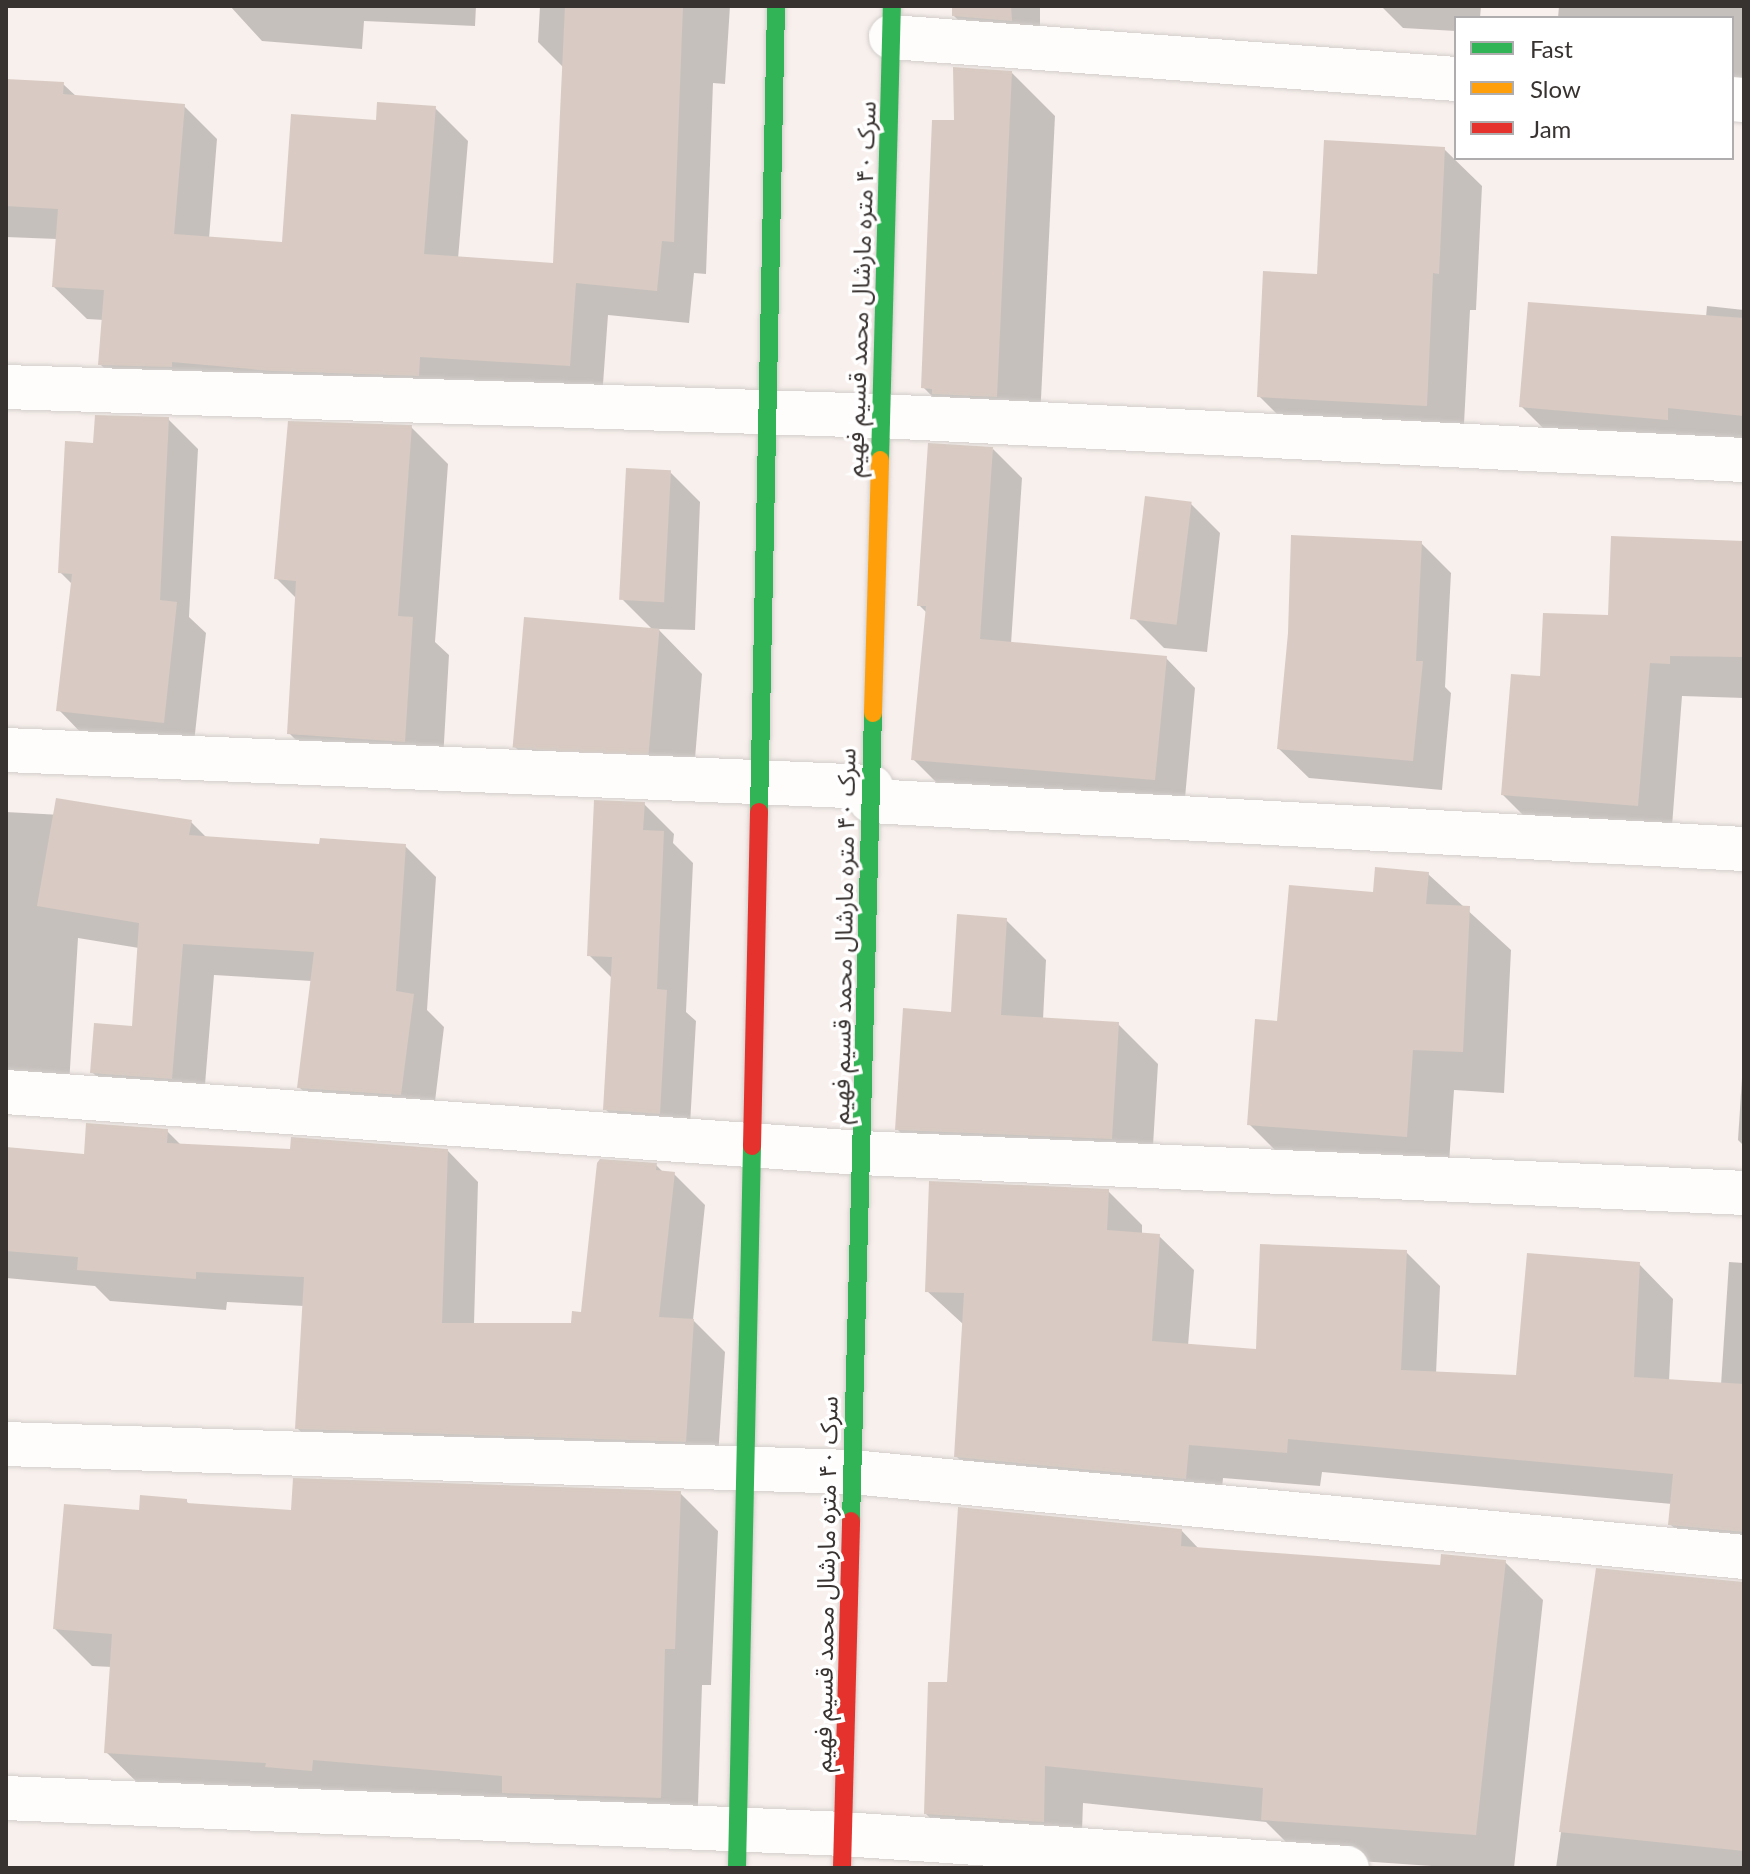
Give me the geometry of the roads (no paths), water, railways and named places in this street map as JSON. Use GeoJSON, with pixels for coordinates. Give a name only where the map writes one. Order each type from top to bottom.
{"type":"FeatureCollection","features":[{"type":"Feature","properties":{"kind":"street"},"geometry":{"type":"LineString","coordinates":[[737,1849],[776,6]]}},
{"type":"Feature","properties":{"kind":"street"},"geometry":{"type":"LineString","coordinates":[[891,21],[1454,79]]}},
{"type":"Feature","properties":{"kind":"street","name":"سرک ۴۰ متره مارشال محمد قسیم فهیم"},"geometry":{"type":"LineString","coordinates":[[843,1851],[891,21]]}},
{"type":"Feature","properties":{"kind":"street"},"geometry":{"type":"LineString","coordinates":[[6,387],[881,416],[1744,460]]}},
{"type":"Feature","properties":{"kind":"street"},"geometry":{"type":"LineString","coordinates":[[6,750],[760,783],[871,794],[1744,849]]}},
{"type":"Feature","properties":{"kind":"street"},"geometry":{"type":"LineString","coordinates":[[6,1092],[861,1153],[1744,1193]]}},
{"type":"Feature","properties":{"kind":"street"},"geometry":{"type":"LineString","coordinates":[[6,1444],[852,1472],[1744,1557]]}},
{"type":"Feature","properties":{"kind":"street"},"geometry":{"type":"LineString","coordinates":[[6,1798],[737,1849],[1347,1868]]}}]}
